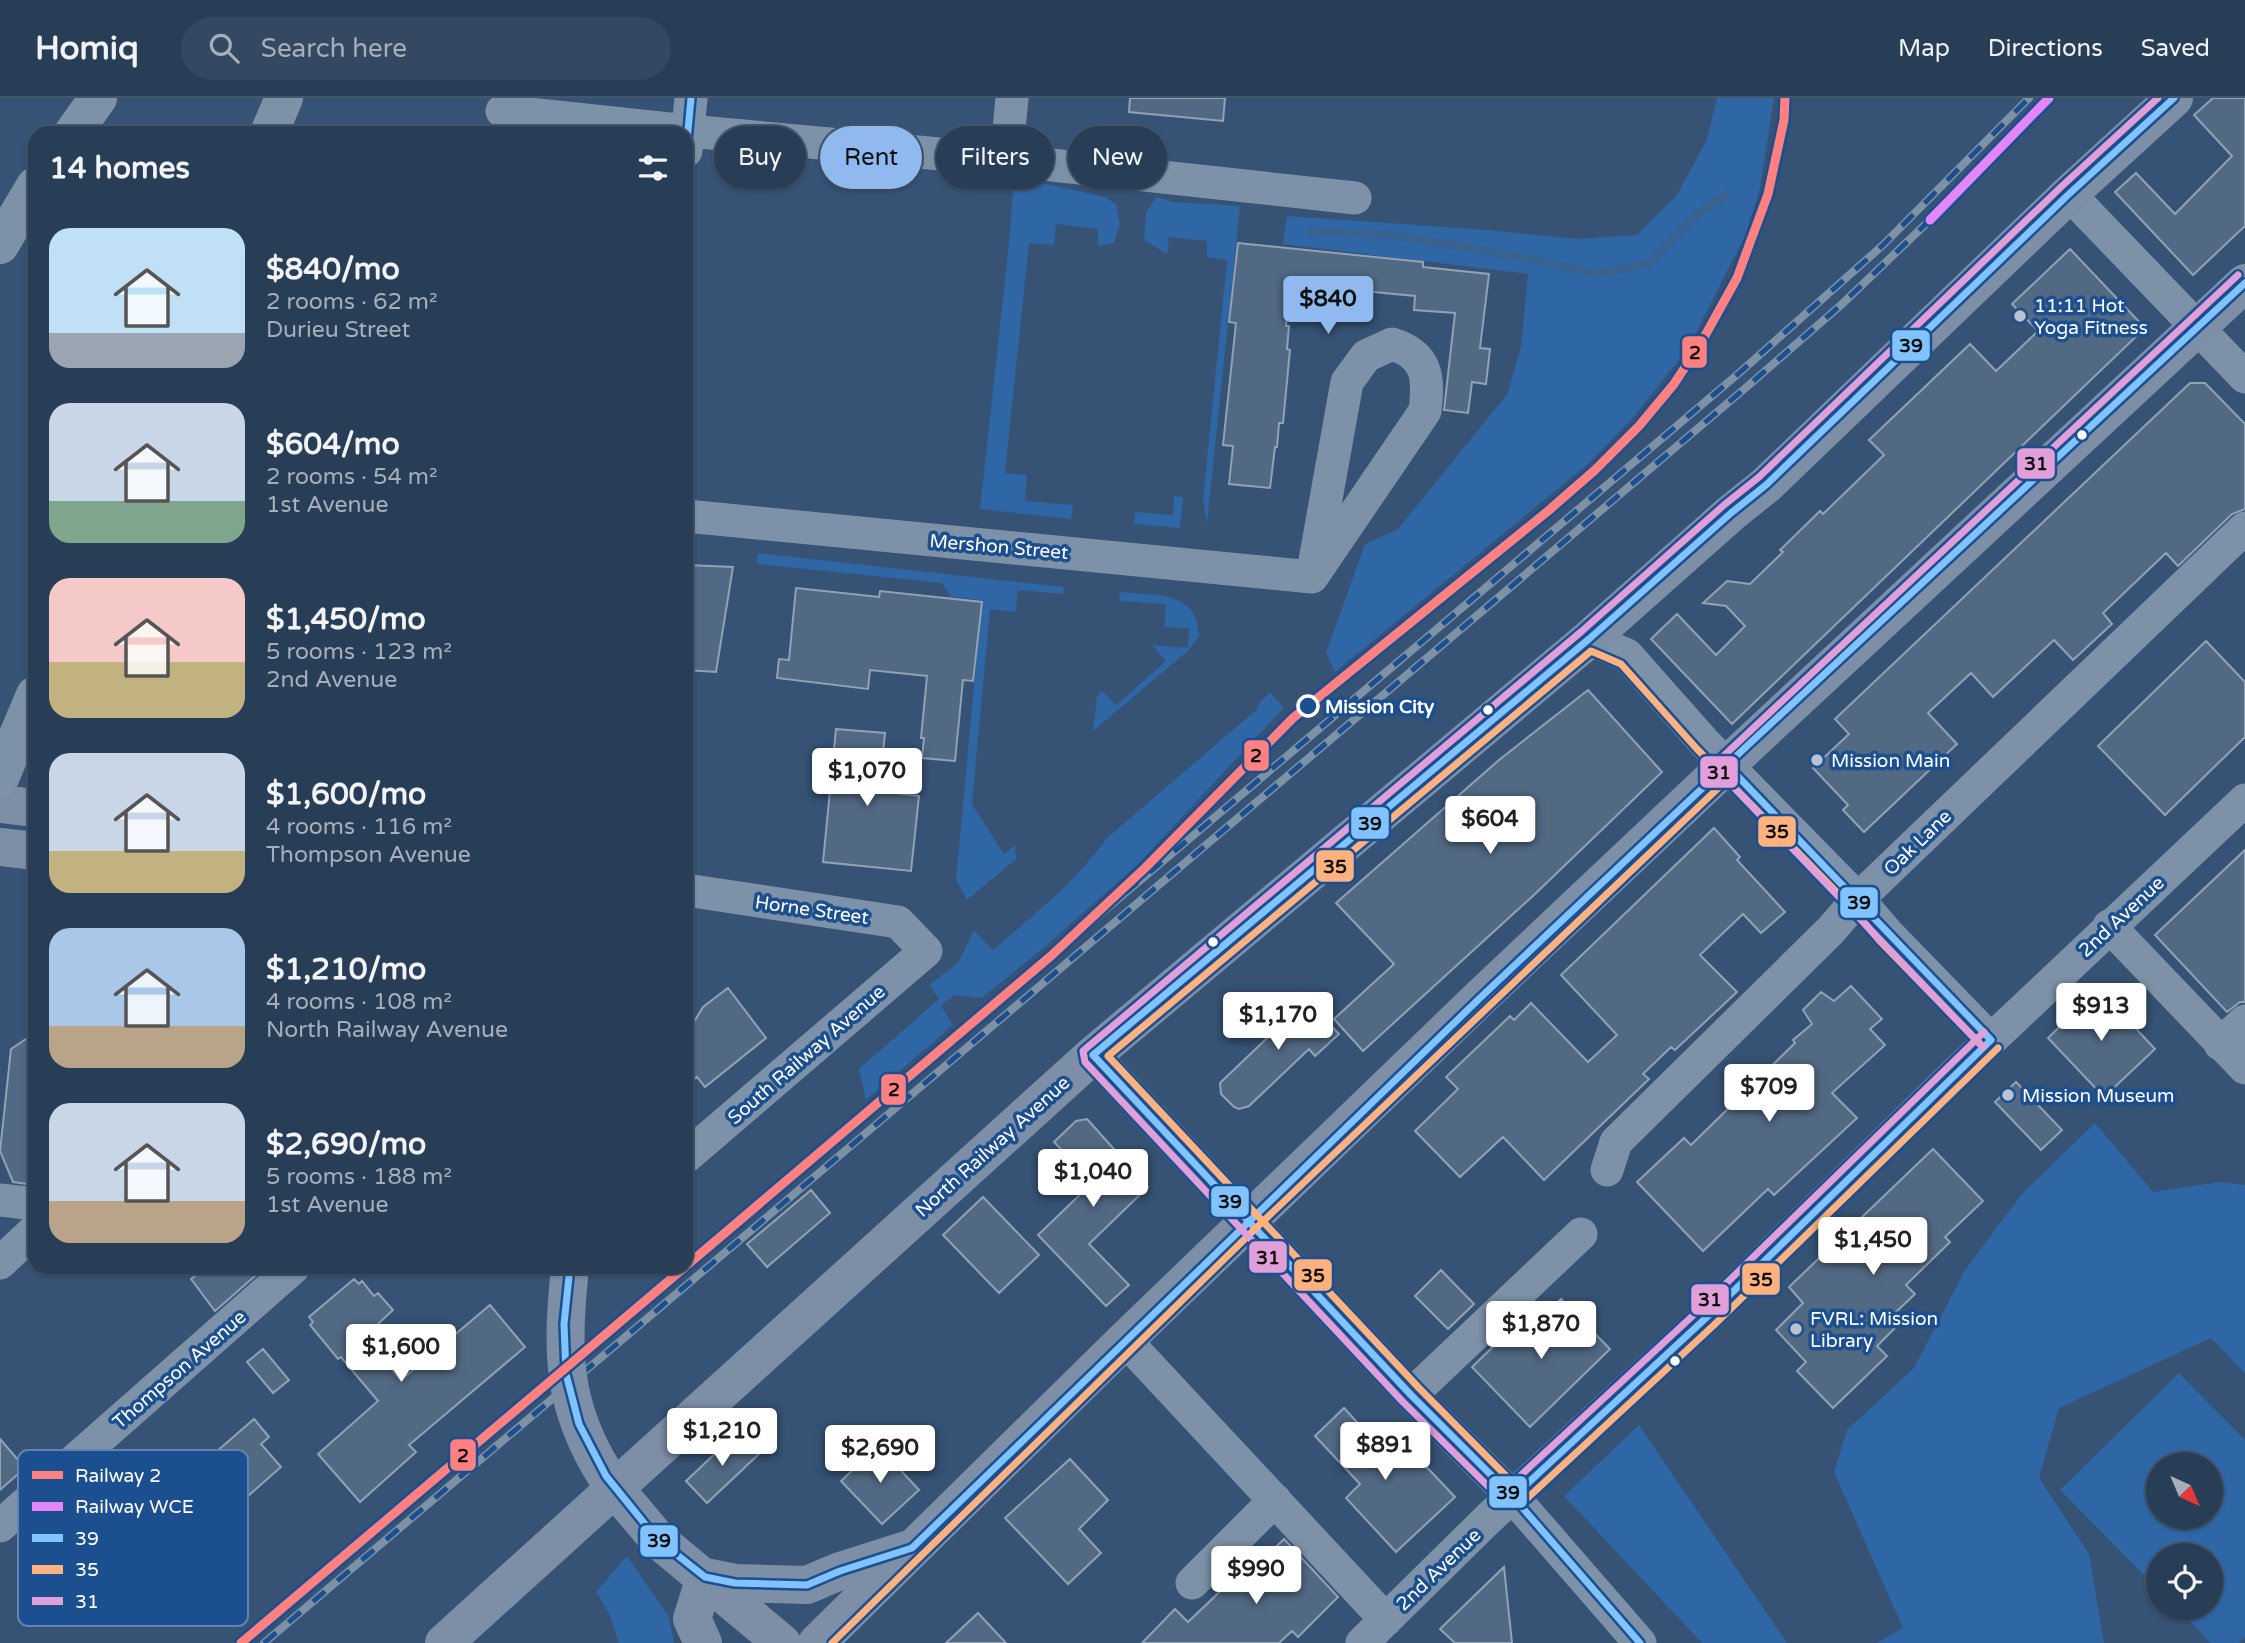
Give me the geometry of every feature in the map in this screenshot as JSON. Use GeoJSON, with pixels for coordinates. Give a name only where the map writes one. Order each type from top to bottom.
{"type":"FeatureCollection","features":[{"type":"Feature","properties":{"kind":"highway"},"geometry":{"type":"LineString","coordinates":[[78,126],[98,98]]}},
{"type":"Feature","properties":{"kind":"highway"},"geometry":{"type":"LineString","coordinates":[[272,126],[284,98]]}},
{"type":"Feature","properties":{"kind":"highway"},"geometry":{"type":"LineString","coordinates":[[0,245],[28,198]]}},
{"type":"Feature","properties":{"kind":"highway"},"geometry":{"type":"LineString","coordinates":[[0,778],[28,712]]}},
{"type":"Feature","properties":{"kind":"main road","name":"North Railway Avenue"},"geometry":{"type":"LineString","coordinates":[[444,1643],[1093,1055],[1589,639],[1766,485],[2069,194],[2174,98]]}},
{"type":"Feature","properties":{"kind":"main road"},"geometry":{"type":"LineString","coordinates":[[817,1643],[1248,1221],[1727,765],[2245,283]]}},
{"type":"Feature","properties":{"kind":"main road"},"geometry":{"type":"LineString","coordinates":[[0,804],[28,807]]}},
{"type":"Feature","properties":{"kind":"main road"},"geometry":{"type":"LineString","coordinates":[[0,847],[28,850]]}},
{"type":"Feature","properties":{"kind":"main road"},"geometry":{"type":"LineString","coordinates":[[569,1274],[564,1324],[566,1374],[579,1424],[606,1476],[657,1539],[782,1643]]}},
{"type":"Feature","properties":{"kind":"main road"},"geometry":{"type":"LineString","coordinates":[[705,1577],[735,1583],[807,1585],[840,1571],[912,1548]]}},
{"type":"Feature","properties":{"kind":"main road"},"geometry":{"type":"LineString","coordinates":[[703,1643],[692,1619],[705,1577]]}},
{"type":"Feature","properties":{"kind":"street"},"geometry":{"type":"LineString","coordinates":[[688,126],[691,98]]}},
{"type":"Feature","properties":{"kind":"street"},"geometry":{"type":"LineString","coordinates":[[1009,126],[1012,98]]}},
{"type":"Feature","properties":{"kind":"street"},"geometry":{"type":"LineString","coordinates":[[502,111],[594,126]]}},
{"type":"Feature","properties":{"kind":"street"},"geometry":{"type":"LineString","coordinates":[[693,141],[936,156]]}},
{"type":"Feature","properties":{"kind":"street"},"geometry":{"type":"LineString","coordinates":[[1054,165],[1355,198]]}},
{"type":"Feature","properties":{"kind":"street"},"geometry":{"type":"LineString","coordinates":[[2069,194],[2245,377]]}},
{"type":"Feature","properties":{"kind":"street"},"geometry":{"type":"LineString","coordinates":[[1392,344],[1408,348],[1419,359],[1428,384],[1425,411],[1312,577],[1347,382],[1366,356],[1378,349],[1392,344]]}},
{"type":"Feature","properties":{"kind":"street","name":"Mershon Street"},"geometry":{"type":"LineString","coordinates":[[693,517],[1312,577]]}},
{"type":"Feature","properties":{"kind":"street","name":"Oak Lane"},"geometry":{"type":"LineString","coordinates":[[1607,1170],[1616,1142],[1830,931],[1858,899],[2245,528]]}},
{"type":"Feature","properties":{"kind":"street"},"geometry":{"type":"LineString","coordinates":[[1589,639],[1627,655],[1704,742],[1991,1040]]}},
{"type":"Feature","properties":{"kind":"street","name":"2nd Avenue"},"geometry":{"type":"LineString","coordinates":[[1362,1643],[1513,1497],[1707,1317],[2109,926],[2245,800]]}},
{"type":"Feature","properties":{"kind":"street","name":"Horne Street"},"geometry":{"type":"LineString","coordinates":[[693,891],[898,922],[926,951]]}},
{"type":"Feature","properties":{"kind":"street"},"geometry":{"type":"LineString","coordinates":[[2109,926],[2245,1068]]}},
{"type":"Feature","properties":{"kind":"street","name":"South Railway Avenue"},"geometry":{"type":"LineString","coordinates":[[693,1151],[926,951]]}},
{"type":"Feature","properties":{"kind":"street"},"geometry":{"type":"LineString","coordinates":[[2220,1044],[2245,1021]]}},
{"type":"Feature","properties":{"kind":"street"},"geometry":{"type":"LineString","coordinates":[[1093,1055],[1411,1395],[1513,1497],[1640,1643]]}},
{"type":"Feature","properties":{"kind":"street"},"geometry":{"type":"LineString","coordinates":[[0,1200],[28,1203]]}},
{"type":"Feature","properties":{"kind":"street"},"geometry":{"type":"LineString","coordinates":[[1411,1395],[1581,1234]]}},
{"type":"Feature","properties":{"kind":"street"},"geometry":{"type":"LineString","coordinates":[[0,1263],[28,1237]]}},
{"type":"Feature","properties":{"kind":"street","name":"Thompson Avenue"},"geometry":{"type":"LineString","coordinates":[[86,1450],[286,1274]]}},
{"type":"Feature","properties":{"kind":"street"},"geometry":{"type":"LineString","coordinates":[[1125,1340],[1386,1619]]}},
{"type":"Feature","properties":{"kind":"street"},"geometry":{"type":"LineString","coordinates":[[1192,1583],[1275,1500]]}},
{"type":"Feature","properties":{"kind":"street","name":"Thompson Avenue"},"geometry":{"type":"LineString","coordinates":[[0,1526],[18,1510]]}},
{"type":"Feature","properties":{"kind":"shaded area"},"geometry":{"type":"Polygon","coordinates":[[[1717,98],[1774,98],[1759,193],[1744,238],[1687,350],[1631,420],[1588,464],[1335,672],[1326,653],[1365,544],[1398,529],[1508,393],[1521,346],[1528,274],[1283,244],[1287,216],[1576,239],[1637,235],[1677,195],[1707,139],[1717,98]]]}},
{"type":"Feature","properties":{"kind":"shaded area"},"geometry":{"type":"Polygon","coordinates":[[[1054,186],[1105,197],[1116,204],[1120,224],[1114,243],[1098,246],[1098,229],[1056,224],[1054,245],[1029,243],[1005,473],[1027,475],[1025,501],[1073,505],[1071,519],[980,509],[1013,189],[1054,189],[1054,186]]]}},
{"type":"Feature","properties":{"kind":"shaded area"},"geometry":{"type":"Polygon","coordinates":[[[1156,197],[1174,202],[1240,206],[1207,524],[1203,499],[1227,260],[1207,257],[1207,241],[1169,237],[1167,254],[1144,240],[1146,213],[1156,197]]]}},
{"type":"Feature","properties":{"kind":"shaded area"},"geometry":{"type":"Polygon","coordinates":[[[1174,496],[1183,497],[1180,528],[1134,524],[1135,512],[1173,515],[1174,496]]]}},
{"type":"Feature","properties":{"kind":"shaded area"},"geometry":{"type":"Polygon","coordinates":[[[758,553],[1064,587],[1063,594],[1018,590],[1016,612],[990,609],[972,804],[1004,854],[1015,845],[1016,859],[967,900],[956,880],[982,600],[951,597],[942,583],[757,564],[758,553]]]}},
{"type":"Feature","properties":{"kind":"shaded area"},"geometry":{"type":"Polygon","coordinates":[[[1120,592],[1164,596],[1184,603],[1196,619],[1199,636],[1189,650],[1093,731],[1097,696],[1102,691],[1116,705],[1166,661],[1152,645],[1188,648],[1189,628],[1164,627],[1166,604],[1119,601],[1120,592]]]}},
{"type":"Feature","properties":{"kind":"shaded area"},"geometry":{"type":"Polygon","coordinates":[[[1270,692],[1284,708],[1138,864],[982,998],[954,995],[941,1006],[953,1025],[866,1100],[859,1069],[939,999],[929,985],[958,963],[974,930],[993,950],[1067,884],[1106,839],[1256,710],[1270,692]]]}},
{"type":"Feature","properties":{"kind":"shaded area"},"geometry":{"type":"Polygon","coordinates":[[[2095,1123],[2153,1192],[2220,1182],[2245,1185],[2245,1373],[2211,1338],[2059,1408],[2039,1478],[2089,1554],[2104,1643],[1876,1643],[1903,1628],[1834,1472],[1847,1430],[1914,1368],[1965,1270],[2021,1195],[2095,1123]]]}},
{"type":"Feature","properties":{"kind":"shaded area"},"geometry":{"type":"Polygon","coordinates":[[[2179,1373],[2245,1440],[2245,1637],[2239,1643],[2211,1643],[2189,1620],[2223,1620],[2223,1543],[2146,1543],[2146,1577],[2060,1490],[2179,1373]]]}},
{"type":"Feature","properties":{"kind":"shaded area"},"geometry":{"type":"Polygon","coordinates":[[[1639,1425],[1787,1643],[1702,1643],[1564,1496],[1639,1425]]]}},
{"type":"Feature","properties":{"kind":"shaded area"},"geometry":{"type":"Polygon","coordinates":[[[627,1556],[669,1617],[674,1643],[619,1643],[609,1613],[596,1592],[627,1556]]]}},
{"type":"Feature","properties":{"kind":"building"},"geometry":{"type":"Polygon","coordinates":[[[1130,98],[1225,98],[1223,121],[1129,112],[1130,98]]]}},
{"type":"Feature","properties":{"kind":"building"},"geometry":{"type":"Polygon","coordinates":[[[2213,98],[2245,98],[2245,226],[2193,275],[2115,192],[2136,173],[2175,214],[2232,156],[2194,115],[2213,98]]]}},
{"type":"Feature","properties":{"kind":"building"},"geometry":{"type":"Polygon","coordinates":[[[1238,243],[1423,262],[1423,267],[1489,274],[1480,348],[1490,349],[1486,384],[1472,382],[1468,413],[1444,410],[1455,313],[1414,310],[1415,296],[1290,284],[1286,326],[1289,326],[1287,349],[1290,350],[1283,423],[1279,423],[1270,488],[1229,484],[1233,446],[1223,445],[1236,323],[1229,322],[1238,243]]]}},
{"type":"Feature","properties":{"kind":"building"},"geometry":{"type":"Polygon","coordinates":[[[2070,249],[2145,328],[1732,724],[1651,639],[1677,614],[1716,655],[1745,626],[1726,606],[1703,603],[1727,581],[1750,584],[1820,511],[1823,514],[1884,455],[1869,440],[1970,344],[1996,371],[2038,331],[2012,304],[2070,249]]]}},
{"type":"Feature","properties":{"kind":"building"},"geometry":{"type":"Polygon","coordinates":[[[2190,383],[2205,383],[2245,424],[2245,509],[2232,514],[2178,566],[2166,553],[2103,613],[2112,624],[2073,660],[2054,640],[1993,697],[1971,673],[1928,713],[1957,744],[1864,832],[1843,810],[1848,805],[1813,768],[1849,734],[1835,719],[2190,383]]]}},
{"type":"Feature","properties":{"kind":"building"},"geometry":{"type":"Polygon","coordinates":[[[693,565],[733,567],[716,672],[693,670],[693,565]]]}},
{"type":"Feature","properties":{"kind":"building"},"geometry":{"type":"Polygon","coordinates":[[[796,588],[879,597],[880,591],[982,602],[973,681],[963,680],[955,761],[922,758],[924,738],[921,738],[927,676],[870,670],[868,689],[777,678],[779,659],[789,660],[796,588]]]}},
{"type":"Feature","properties":{"kind":"building"},"geometry":{"type":"Polygon","coordinates":[[[2206,641],[2245,682],[2245,737],[2165,815],[2098,746],[2206,641]]]}},
{"type":"Feature","properties":{"kind":"building"},"geometry":{"type":"Polygon","coordinates":[[[1588,690],[1662,772],[1535,894],[1363,1051],[1334,1019],[1394,964],[1336,903],[1499,760],[1588,690]]]}},
{"type":"Feature","properties":{"kind":"building"},"geometry":{"type":"Polygon","coordinates":[[[836,729],[885,733],[879,791],[919,796],[911,871],[823,862],[836,729]]]}},
{"type":"Feature","properties":{"kind":"building"},"geometry":{"type":"Polygon","coordinates":[[[1714,828],[1740,857],[1737,860],[1785,912],[1761,933],[1743,914],[1700,955],[1737,992],[1675,1050],[1671,1047],[1643,1074],[1649,1079],[1544,1180],[1503,1137],[1460,1177],[1415,1131],[1458,1089],[1446,1077],[1510,1016],[1514,1020],[1531,1003],[1588,1062],[1617,1035],[1561,975],[1714,828]]]}},
{"type":"Feature","properties":{"kind":"building"},"geometry":{"type":"Polygon","coordinates":[[[2245,850],[2245,1002],[2240,1002],[2227,1012],[2155,935],[2245,850]]]}},
{"type":"Feature","properties":{"kind":"building"},"geometry":{"type":"Polygon","coordinates":[[[1851,986],[1882,1019],[1870,1029],[1885,1045],[1832,1093],[1857,1118],[1774,1195],[1768,1189],[1703,1251],[1637,1182],[1684,1138],[1691,1145],[1795,1043],[1793,1040],[1812,1024],[1803,1010],[1821,992],[1834,1001],[1851,986]]]}},
{"type":"Feature","properties":{"kind":"building"},"geometry":{"type":"Polygon","coordinates":[[[728,988],[766,1038],[705,1087],[697,1077],[693,1080],[693,1023],[703,1007],[728,988]]]}},
{"type":"Feature","properties":{"kind":"building"},"geometry":{"type":"Polygon","coordinates":[[[2099,989],[2155,1049],[2104,1097],[2048,1038],[2099,989]]]}},
{"type":"Feature","properties":{"kind":"building"},"geometry":{"type":"Polygon","coordinates":[[[1300,993],[1339,1034],[1315,1056],[1309,1049],[1249,1106],[1239,1109],[1234,1107],[1221,1094],[1220,1083],[1284,1022],[1276,1014],[1300,993]]]}},
{"type":"Feature","properties":{"kind":"building"},"geometry":{"type":"Polygon","coordinates":[[[28,1038],[28,1184],[13,1182],[0,1151],[11,1049],[28,1038]]]}},
{"type":"Feature","properties":{"kind":"building"},"geometry":{"type":"Polygon","coordinates":[[[2016,1082],[2062,1130],[2041,1150],[1995,1102],[2016,1082]]]}},
{"type":"Feature","properties":{"kind":"building"},"geometry":{"type":"Polygon","coordinates":[[[1087,1119],[1148,1187],[1089,1244],[1129,1285],[1106,1306],[1038,1235],[1093,1182],[1054,1142],[1076,1121],[1087,1119]]]}},
{"type":"Feature","properties":{"kind":"building"},"geometry":{"type":"Polygon","coordinates":[[[1933,1149],[1983,1201],[1945,1237],[1950,1242],[1906,1285],[1915,1294],[1894,1314],[1902,1321],[1877,1346],[1887,1356],[1833,1408],[1797,1371],[1806,1362],[1776,1330],[1803,1303],[1789,1287],[1933,1149]]]}},
{"type":"Feature","properties":{"kind":"building"},"geometry":{"type":"Polygon","coordinates":[[[811,1190],[830,1213],[767,1267],[747,1244],[811,1190]]]}},
{"type":"Feature","properties":{"kind":"building"},"geometry":{"type":"Polygon","coordinates":[[[983,1197],[1039,1255],[999,1293],[943,1235],[983,1197]]]}},
{"type":"Feature","properties":{"kind":"building"},"geometry":{"type":"Polygon","coordinates":[[[1441,1270],[1474,1304],[1448,1329],[1415,1296],[1441,1270]]]}},
{"type":"Feature","properties":{"kind":"building"},"geometry":{"type":"Polygon","coordinates":[[[198,1274],[255,1276],[215,1311],[191,1279],[198,1274]]]}},
{"type":"Feature","properties":{"kind":"building"},"geometry":{"type":"Polygon","coordinates":[[[354,1279],[359,1284],[362,1281],[374,1296],[378,1293],[393,1310],[364,1337],[401,1380],[490,1305],[525,1347],[409,1445],[416,1452],[360,1502],[318,1454],[378,1401],[310,1325],[313,1322],[309,1317],[354,1279]]]}},
{"type":"Feature","properties":{"kind":"building"},"geometry":{"type":"Polygon","coordinates":[[[1561,1299],[1610,1349],[1530,1427],[1472,1367],[1524,1317],[1533,1326],[1561,1299]]]}},
{"type":"Feature","properties":{"kind":"building"},"geometry":{"type":"Polygon","coordinates":[[[263,1349],[289,1380],[273,1393],[247,1362],[263,1349]]]}},
{"type":"Feature","properties":{"kind":"building"},"geometry":{"type":"Polygon","coordinates":[[[1344,1408],[1389,1457],[1404,1443],[1455,1497],[1396,1552],[1346,1498],[1360,1484],[1315,1436],[1344,1408]]]}},
{"type":"Feature","properties":{"kind":"building"},"geometry":{"type":"Polygon","coordinates":[[[254,1419],[269,1437],[261,1444],[281,1467],[248,1496],[248,1450],[218,1450],[254,1419]]]}},
{"type":"Feature","properties":{"kind":"building"},"geometry":{"type":"Polygon","coordinates":[[[738,1432],[759,1454],[707,1503],[686,1481],[738,1432]]]}},
{"type":"Feature","properties":{"kind":"building"},"geometry":{"type":"Polygon","coordinates":[[[0,1439],[18,1460],[18,1474],[0,1490],[0,1439]]]}},
{"type":"Feature","properties":{"kind":"building"},"geometry":{"type":"Polygon","coordinates":[[[878,1446],[919,1490],[882,1524],[841,1481],[878,1446]]]}},
{"type":"Feature","properties":{"kind":"building"},"geometry":{"type":"Polygon","coordinates":[[[1070,1459],[1108,1500],[1079,1529],[1101,1553],[1068,1584],[1005,1518],[1070,1459]]]}},
{"type":"Feature","properties":{"kind":"building"},"geometry":{"type":"Polygon","coordinates":[[[1284,1539],[1338,1597],[1298,1637],[1292,1631],[1279,1643],[1142,1643],[1175,1609],[1188,1622],[1231,1581],[1236,1586],[1284,1539]]]}},
{"type":"Feature","properties":{"kind":"building"},"geometry":{"type":"Polygon","coordinates":[[[1504,1567],[1512,1643],[1455,1643],[1440,1629],[1504,1567]]]}},
{"type":"Feature","properties":{"kind":"building"},"geometry":{"type":"Polygon","coordinates":[[[978,1613],[1006,1643],[946,1643],[978,1613]]]}},
{"type":"Feature","properties":{"kind":"waterway"},"geometry":{"type":"LineString","coordinates":[[1311,231],[1389,235],[1507,254],[1597,274],[1650,263],[1696,215],[1727,194]]}},
{"type":"Feature","properties":{"kind":"railway"},"geometry":{"type":"LineString","coordinates":[[1052,955],[1738,374],[1883,245],[2029,98]]}},
{"type":"Feature","properties":{"kind":"railway"},"geometry":{"type":"LineString","coordinates":[[264,1643],[1749,385],[1841,305],[1930,220]]}},
{"type":"Feature","properties":{"kind":"rail line","name":"2"},"geometry":{"type":"LineString","coordinates":[[693,1260],[1052,955],[1145,868],[1293,718],[1548,511],[1595,470],[1639,426],[1674,384],[1702,341],[1737,278],[1768,194],[1784,120],[1785,98]]}},
{"type":"Feature","properties":{"kind":"rail line","name":"WCE"},"geometry":{"type":"LineString","coordinates":[[1930,220],[2049,98]]}},
{"type":"Feature","properties":{"kind":"rail line","name":"2"},"geometry":{"type":"LineString","coordinates":[[241,1643],[677,1274]]}},
{"type":"Feature","properties":{"kind":"transit line","name":"39"},"geometry":{"type":"LineString","coordinates":[[688,126],[691,98]]}},
{"type":"Feature","properties":{"kind":"transit line","name":"31"},"geometry":{"type":"LineString","coordinates":[[1506,1504],[1403,1402],[1085,1062],[1083,1051],[1582,631],[1759,477],[2062,186],[2158,98]]}},
{"type":"Feature","properties":{"kind":"transit line","name":"39"},"geometry":{"type":"LineString","coordinates":[[1093,1055],[1589,639],[1766,485],[2069,194],[2174,98]]}},
{"type":"Feature","properties":{"kind":"transit line","name":"31"},"geometry":{"type":"LineString","coordinates":[[1983,1047],[1719,772],[1717,762],[2238,275]]}},
{"type":"Feature","properties":{"kind":"transit line","name":"39"},"geometry":{"type":"LineString","coordinates":[[569,1274],[564,1324],[566,1374],[579,1424],[606,1476],[657,1539],[705,1577],[735,1583],[807,1585],[840,1571],[912,1548],[1481,997],[2245,283]]}},
{"type":"Feature","properties":{"kind":"transit line","name":"35"},"geometry":{"type":"LineString","coordinates":[[1520,1490],[1419,1388],[1108,1056],[1591,651],[1621,664],[1697,749],[1983,1047]]}},
{"type":"Feature","properties":{"kind":"transit line","name":"39"},"geometry":{"type":"LineString","coordinates":[[1727,765],[1991,1040]]}},
{"type":"Feature","properties":{"kind":"transit line","name":"35"},"geometry":{"type":"LineString","coordinates":[[832,1643],[1255,1229],[1734,773]]}},
{"type":"Feature","properties":{"kind":"transit line","name":"31"},"geometry":{"type":"LineString","coordinates":[[1506,1489],[1700,1309],[1984,1032]]}},
{"type":"Feature","properties":{"kind":"transit line","name":"39"},"geometry":{"type":"LineString","coordinates":[[1513,1497],[1707,1317],[1991,1040]]}},
{"type":"Feature","properties":{"kind":"transit line","name":"35"},"geometry":{"type":"LineString","coordinates":[[1520,1505],[1714,1325],[1998,1048]]}},
{"type":"Feature","properties":{"kind":"transit line","name":"39"},"geometry":{"type":"LineString","coordinates":[[1093,1055],[1411,1395],[1513,1497],[1640,1643]]}},
{"type":"Feature","properties":{"kind":"place","name":"11:11 Hot Yoga Fitness"},"geometry":{"type":"Point","coordinates":[2020,316]}},
{"type":"Feature","properties":{"kind":"place","name":"Mission City"},"geometry":{"type":"Point","coordinates":[1308,706]}},
{"type":"Feature","properties":{"kind":"place","name":"Mission Main"},"geometry":{"type":"Point","coordinates":[1817,760]}},
{"type":"Feature","properties":{"kind":"place","name":"Mission Museum"},"geometry":{"type":"Point","coordinates":[2008,1095]}},
{"type":"Feature","properties":{"kind":"place","name":"FVRL: Mission Library"},"geometry":{"type":"Point","coordinates":[1796,1329]}}]}
